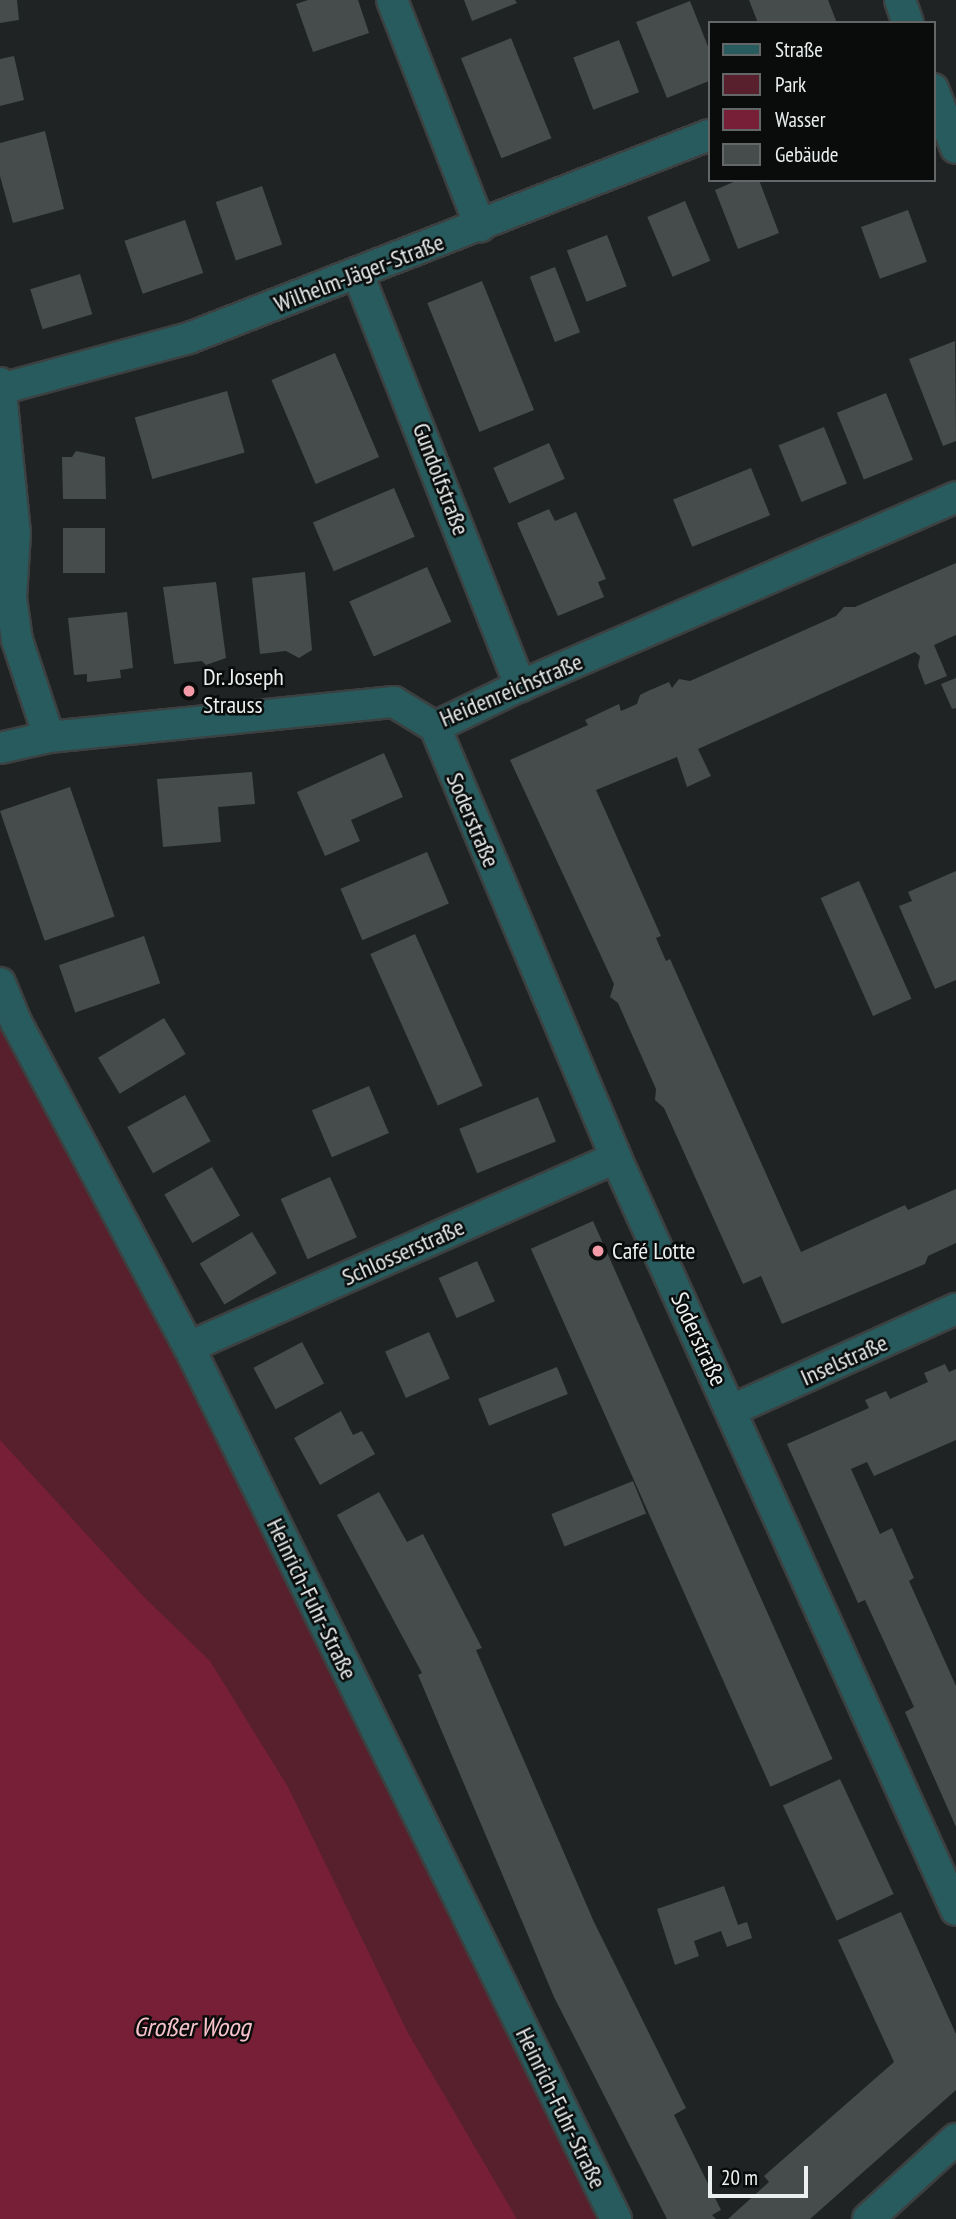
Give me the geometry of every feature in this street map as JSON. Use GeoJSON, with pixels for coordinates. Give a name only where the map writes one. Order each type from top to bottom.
{"type":"FeatureCollection","features":[{"type":"Feature","properties":{"kind":"street"},"geometry":{"type":"LineString","coordinates":[[392,0],[480,226]]}},
{"type":"Feature","properties":{"kind":"street"},"geometry":{"type":"LineString","coordinates":[[900,0],[907,21]]}},
{"type":"Feature","properties":{"kind":"street"},"geometry":{"type":"LineString","coordinates":[[935,94],[956,148]]}},
{"type":"Feature","properties":{"kind":"street","name":"Wilhelm-Jäger-Straße"},"geometry":{"type":"LineString","coordinates":[[1,386],[189,338],[708,135]]}},
{"type":"Feature","properties":{"kind":"street","name":"Gundolfstraße"},"geometry":{"type":"LineString","coordinates":[[358,274],[520,685]]}},
{"type":"Feature","properties":{"kind":"street"},"geometry":{"type":"LineString","coordinates":[[1,386],[15,533],[6,603],[49,737]]}},
{"type":"Feature","properties":{"kind":"street","name":"Heidenreichstraße"},"geometry":{"type":"LineString","coordinates":[[0,748],[49,737],[394,702],[435,727],[520,685],[956,497]]}},
{"type":"Feature","properties":{"kind":"street","name":"Soderstraße"},"geometry":{"type":"LineString","coordinates":[[435,727],[616,1158],[956,1910]]}},
{"type":"Feature","properties":{"kind":"street","name":"Heinrich-Fuhr-Straße"},"geometry":{"type":"LineString","coordinates":[[0,983],[189,1347],[616,2219]]}},
{"type":"Feature","properties":{"kind":"street","name":"Schlosserstraße"},"geometry":{"type":"LineString","coordinates":[[189,1347],[616,1158]]}},
{"type":"Feature","properties":{"kind":"street","name":"Inselstraße"},"geometry":{"type":"LineString","coordinates":[[732,1410],[956,1309]]}},
{"type":"Feature","properties":{"kind":"street"},"geometry":{"type":"LineString","coordinates":[[868,2219],[956,2139]]}},
{"type":"Feature","properties":{"kind":"green space","name":"Großer Woog"},"geometry":{"type":"Polygon","coordinates":[[[0,1008],[190,1363],[604,2219],[0,2219],[0,1008]]]}},
{"type":"Feature","properties":{"kind":"water","name":"Großer Woog"},"geometry":{"type":"Polygon","coordinates":[[[0,1440],[144,1597],[210,1661],[288,1787],[408,2033],[517,2219],[0,2219],[0,1440]]]}},
{"type":"Feature","properties":{"kind":"building"},"geometry":{"type":"Polygon","coordinates":[[[0,0],[17,0],[19,20],[0,23],[0,0]]]}},
{"type":"Feature","properties":{"kind":"building"},"geometry":{"type":"Polygon","coordinates":[[[308,0],[358,0],[369,33],[313,52],[296,4],[308,0]]]}},
{"type":"Feature","properties":{"kind":"building"},"geometry":{"type":"Polygon","coordinates":[[[464,0],[515,0],[517,3],[472,21],[464,0]]]}},
{"type":"Feature","properties":{"kind":"building"},"geometry":{"type":"Polygon","coordinates":[[[749,0],[828,0],[836,21],[757,21],[749,0]]]}},
{"type":"Feature","properties":{"kind":"building"},"geometry":{"type":"Polygon","coordinates":[[[690,1],[708,46],[708,81],[667,98],[636,22],[690,1]]]}},
{"type":"Feature","properties":{"kind":"building"},"geometry":{"type":"Polygon","coordinates":[[[511,38],[551,138],[501,158],[461,58],[511,38]]]}},
{"type":"Feature","properties":{"kind":"building"},"geometry":{"type":"Polygon","coordinates":[[[619,40],[639,92],[593,110],[573,58],[619,40]]]}},
{"type":"Feature","properties":{"kind":"building"},"geometry":{"type":"Polygon","coordinates":[[[14,56],[24,100],[0,106],[0,59],[14,56]]]}},
{"type":"Feature","properties":{"kind":"building"},"geometry":{"type":"Polygon","coordinates":[[[45,131],[64,209],[13,223],[0,176],[0,143],[45,131]]]}},
{"type":"Feature","properties":{"kind":"building"},"geometry":{"type":"Polygon","coordinates":[[[733,182],[760,182],[779,233],[738,249],[715,190],[733,182]]]}},
{"type":"Feature","properties":{"kind":"building"},"geometry":{"type":"Polygon","coordinates":[[[262,186],[282,245],[236,261],[216,202],[262,186]]]}},
{"type":"Feature","properties":{"kind":"building"},"geometry":{"type":"Polygon","coordinates":[[[685,201],[710,261],[673,277],[647,217],[685,201]]]}},
{"type":"Feature","properties":{"kind":"building"},"geometry":{"type":"Polygon","coordinates":[[[908,210],[927,262],[880,279],[861,227],[908,210]]]}},
{"type":"Feature","properties":{"kind":"building"},"geometry":{"type":"Polygon","coordinates":[[[185,220],[203,273],[143,294],[124,241],[185,220]]]}},
{"type":"Feature","properties":{"kind":"building"},"geometry":{"type":"Polygon","coordinates":[[[607,235],[627,286],[587,302],[567,250],[607,235]]]}},
{"type":"Feature","properties":{"kind":"building"},"geometry":{"type":"Polygon","coordinates":[[[555,267],[580,332],[555,342],[530,277],[555,267]]]}},
{"type":"Feature","properties":{"kind":"building"},"geometry":{"type":"Polygon","coordinates":[[[80,274],[92,314],[43,329],[30,289],[80,274]]]}},
{"type":"Feature","properties":{"kind":"building"},"geometry":{"type":"Polygon","coordinates":[[[482,281],[534,410],[479,432],[427,303],[482,281]]]}},
{"type":"Feature","properties":{"kind":"building"},"geometry":{"type":"Polygon","coordinates":[[[955,341],[956,441],[943,446],[909,359],[955,341]]]}},
{"type":"Feature","properties":{"kind":"building"},"geometry":{"type":"Polygon","coordinates":[[[335,353],[379,457],[316,484],[271,380],[335,353]]]}},
{"type":"Feature","properties":{"kind":"building"},"geometry":{"type":"Polygon","coordinates":[[[227,391],[245,453],[152,479],[135,417],[227,391]]]}},
{"type":"Feature","properties":{"kind":"building"},"geometry":{"type":"Polygon","coordinates":[[[886,393],[913,460],[864,480],[837,413],[886,393]]]}},
{"type":"Feature","properties":{"kind":"building"},"geometry":{"type":"Polygon","coordinates":[[[824,427],[847,484],[801,502],[779,445],[824,427]]]}},
{"type":"Feature","properties":{"kind":"building"},"geometry":{"type":"Polygon","coordinates":[[[549,443],[565,479],[509,503],[493,468],[549,443]]]}},
{"type":"Feature","properties":{"kind":"building"},"geometry":{"type":"Polygon","coordinates":[[[76,451],[105,457],[106,499],[63,499],[62,457],[72,457],[76,451]]]}},
{"type":"Feature","properties":{"kind":"building"},"geometry":{"type":"Polygon","coordinates":[[[751,468],[770,515],[692,547],[673,499],[751,468]]]}},
{"type":"Feature","properties":{"kind":"building"},"geometry":{"type":"Polygon","coordinates":[[[394,488],[415,537],[334,571],[313,522],[394,488]]]}},
{"type":"Feature","properties":{"kind":"building"},"geometry":{"type":"Polygon","coordinates":[[[549,509],[555,521],[576,512],[606,579],[598,582],[604,597],[558,616],[517,523],[549,509]]]}},
{"type":"Feature","properties":{"kind":"building"},"geometry":{"type":"Polygon","coordinates":[[[63,528],[105,528],[105,573],[63,573],[63,528]]]}},
{"type":"Feature","properties":{"kind":"building"},"geometry":{"type":"Polygon","coordinates":[[[956,563],[956,635],[934,645],[947,676],[925,685],[918,666],[920,656],[915,652],[698,749],[711,776],[687,787],[677,757],[596,790],[661,936],[656,938],[666,961],[670,959],[801,1252],[905,1205],[908,1210],[956,1189],[956,1243],[928,1256],[925,1264],[782,1324],[761,1276],[743,1284],[664,1108],[655,1100],[656,1089],[618,1003],[610,997],[614,984],[510,760],[588,725],[585,720],[619,704],[621,711],[637,704],[640,695],[648,691],[669,682],[672,688],[679,679],[690,681],[836,616],[844,607],[855,607],[956,563]]]}},
{"type":"Feature","properties":{"kind":"building"},"geometry":{"type":"Polygon","coordinates":[[[427,567],[451,622],[374,656],[349,602],[427,567]]]}},
{"type":"Feature","properties":{"kind":"building"},"geometry":{"type":"Polygon","coordinates":[[[305,572],[312,650],[299,658],[286,651],[260,654],[252,578],[305,572]]]}},
{"type":"Feature","properties":{"kind":"building"},"geometry":{"type":"Polygon","coordinates":[[[216,582],[226,658],[206,665],[202,661],[174,664],[163,587],[216,582]]]}},
{"type":"Feature","properties":{"kind":"building"},"geometry":{"type":"Polygon","coordinates":[[[127,612],[133,668],[120,670],[121,678],[87,682],[87,674],[74,675],[68,618],[127,612]]]}},
{"type":"Feature","properties":{"kind":"building"},"geometry":{"type":"Polygon","coordinates":[[[956,678],[956,708],[952,709],[941,684],[956,678]]]}},
{"type":"Feature","properties":{"kind":"building"},"geometry":{"type":"Polygon","coordinates":[[[384,753],[403,797],[351,820],[360,841],[325,856],[297,792],[384,753]]]}},
{"type":"Feature","properties":{"kind":"building"},"geometry":{"type":"Polygon","coordinates":[[[252,772],[255,804],[218,807],[221,842],[163,847],[157,779],[252,772]]]}},
{"type":"Feature","properties":{"kind":"building"},"geometry":{"type":"Polygon","coordinates":[[[70,787],[115,917],[45,941],[0,811],[70,787]]]}},
{"type":"Feature","properties":{"kind":"building"},"geometry":{"type":"Polygon","coordinates":[[[427,852],[449,904],[362,940],[340,889],[427,852]]]}},
{"type":"Feature","properties":{"kind":"building"},"geometry":{"type":"Polygon","coordinates":[[[956,871],[956,980],[935,989],[899,906],[912,901],[908,892],[956,871]]]}},
{"type":"Feature","properties":{"kind":"building"},"geometry":{"type":"Polygon","coordinates":[[[859,881],[911,999],[873,1016],[821,898],[859,881]]]}},
{"type":"Feature","properties":{"kind":"building"},"geometry":{"type":"Polygon","coordinates":[[[415,934],[483,1086],[438,1106],[370,954],[415,934]]]}},
{"type":"Feature","properties":{"kind":"building"},"geometry":{"type":"Polygon","coordinates":[[[144,936],[160,983],[75,1013],[59,965],[144,936]]]}},
{"type":"Feature","properties":{"kind":"building"},"geometry":{"type":"Polygon","coordinates":[[[164,1018],[186,1054],[120,1094],[98,1058],[164,1018]]]}},
{"type":"Feature","properties":{"kind":"building"},"geometry":{"type":"Polygon","coordinates":[[[369,1086],[389,1133],[332,1157],[312,1110],[369,1086]]]}},
{"type":"Feature","properties":{"kind":"building"},"geometry":{"type":"Polygon","coordinates":[[[185,1095],[211,1141],[153,1173],[127,1127],[185,1095]]]}},
{"type":"Feature","properties":{"kind":"building"},"geometry":{"type":"Polygon","coordinates":[[[538,1097],[556,1142],[477,1173],[459,1129],[538,1097]]]}},
{"type":"Feature","properties":{"kind":"building"},"geometry":{"type":"Polygon","coordinates":[[[212,1167],[240,1215],[192,1243],[164,1194],[212,1167]]]}},
{"type":"Feature","properties":{"kind":"building"},"geometry":{"type":"Polygon","coordinates":[[[330,1177],[357,1237],[308,1259],[281,1199],[330,1177]]]}},
{"type":"Feature","properties":{"kind":"building"},"geometry":{"type":"Polygon","coordinates":[[[593,1221],[833,1759],[770,1787],[531,1249],[593,1221]]]}},
{"type":"Feature","properties":{"kind":"building"},"geometry":{"type":"Polygon","coordinates":[[[252,1232],[277,1273],[224,1305],[200,1263],[252,1232]]]}},
{"type":"Feature","properties":{"kind":"building"},"geometry":{"type":"Polygon","coordinates":[[[477,1261],[495,1301],[457,1318],[439,1278],[477,1261]]]}},
{"type":"Feature","properties":{"kind":"building"},"geometry":{"type":"Polygon","coordinates":[[[429,1332],[450,1379],[406,1398],[385,1352],[429,1332]]]}},
{"type":"Feature","properties":{"kind":"building"},"geometry":{"type":"Polygon","coordinates":[[[302,1342],[324,1383],[276,1409],[253,1368],[302,1342]]]}},
{"type":"Feature","properties":{"kind":"building"},"geometry":{"type":"Polygon","coordinates":[[[945,1364],[949,1372],[956,1369],[956,1440],[874,1476],[867,1462],[851,1469],[880,1534],[892,1528],[914,1578],[909,1581],[956,1686],[956,1827],[905,1712],[914,1707],[865,1600],[858,1603],[787,1444],[869,1408],[865,1400],[886,1391],[890,1399],[928,1382],[924,1373],[945,1364]]]}},
{"type":"Feature","properties":{"kind":"building"},"geometry":{"type":"Polygon","coordinates":[[[557,1367],[568,1394],[489,1426],[478,1399],[557,1367]]]}},
{"type":"Feature","properties":{"kind":"building"},"geometry":{"type":"Polygon","coordinates":[[[341,1411],[353,1435],[362,1431],[375,1454],[320,1485],[294,1438],[341,1411]]]}},
{"type":"Feature","properties":{"kind":"building"},"geometry":{"type":"Polygon","coordinates":[[[633,1481],[646,1513],[565,1546],[551,1514],[633,1481]]]}},
{"type":"Feature","properties":{"kind":"building"},"geometry":{"type":"Polygon","coordinates":[[[379,1492],[407,1542],[423,1534],[482,1648],[476,1650],[594,1922],[686,2108],[674,2115],[721,2210],[712,2215],[716,2219],[667,2219],[554,1997],[418,1675],[422,1673],[337,1515],[379,1492]]]}},
{"type":"Feature","properties":{"kind":"building"},"geometry":{"type":"Polygon","coordinates":[[[840,1779],[894,1894],[837,1921],[783,1806],[840,1779]]]}},
{"type":"Feature","properties":{"kind":"building"},"geometry":{"type":"Polygon","coordinates":[[[724,1886],[738,1925],[747,1922],[752,1938],[727,1947],[721,1931],[694,1941],[699,1956],[675,1965],[657,1909],[724,1886]]]}},
{"type":"Feature","properties":{"kind":"building"},"geometry":{"type":"Polygon","coordinates":[[[901,1912],[956,2034],[956,2090],[810,2219],[728,2219],[769,2182],[764,2176],[894,2062],[838,1940],[901,1912]]]}},
{"type":"Feature","properties":{"kind":"place","name":"Dr. Joseph Strauss"},"geometry":{"type":"Point","coordinates":[189,691]}},
{"type":"Feature","properties":{"kind":"place","name":"Café Lotte"},"geometry":{"type":"Point","coordinates":[598,1251]}}]}
